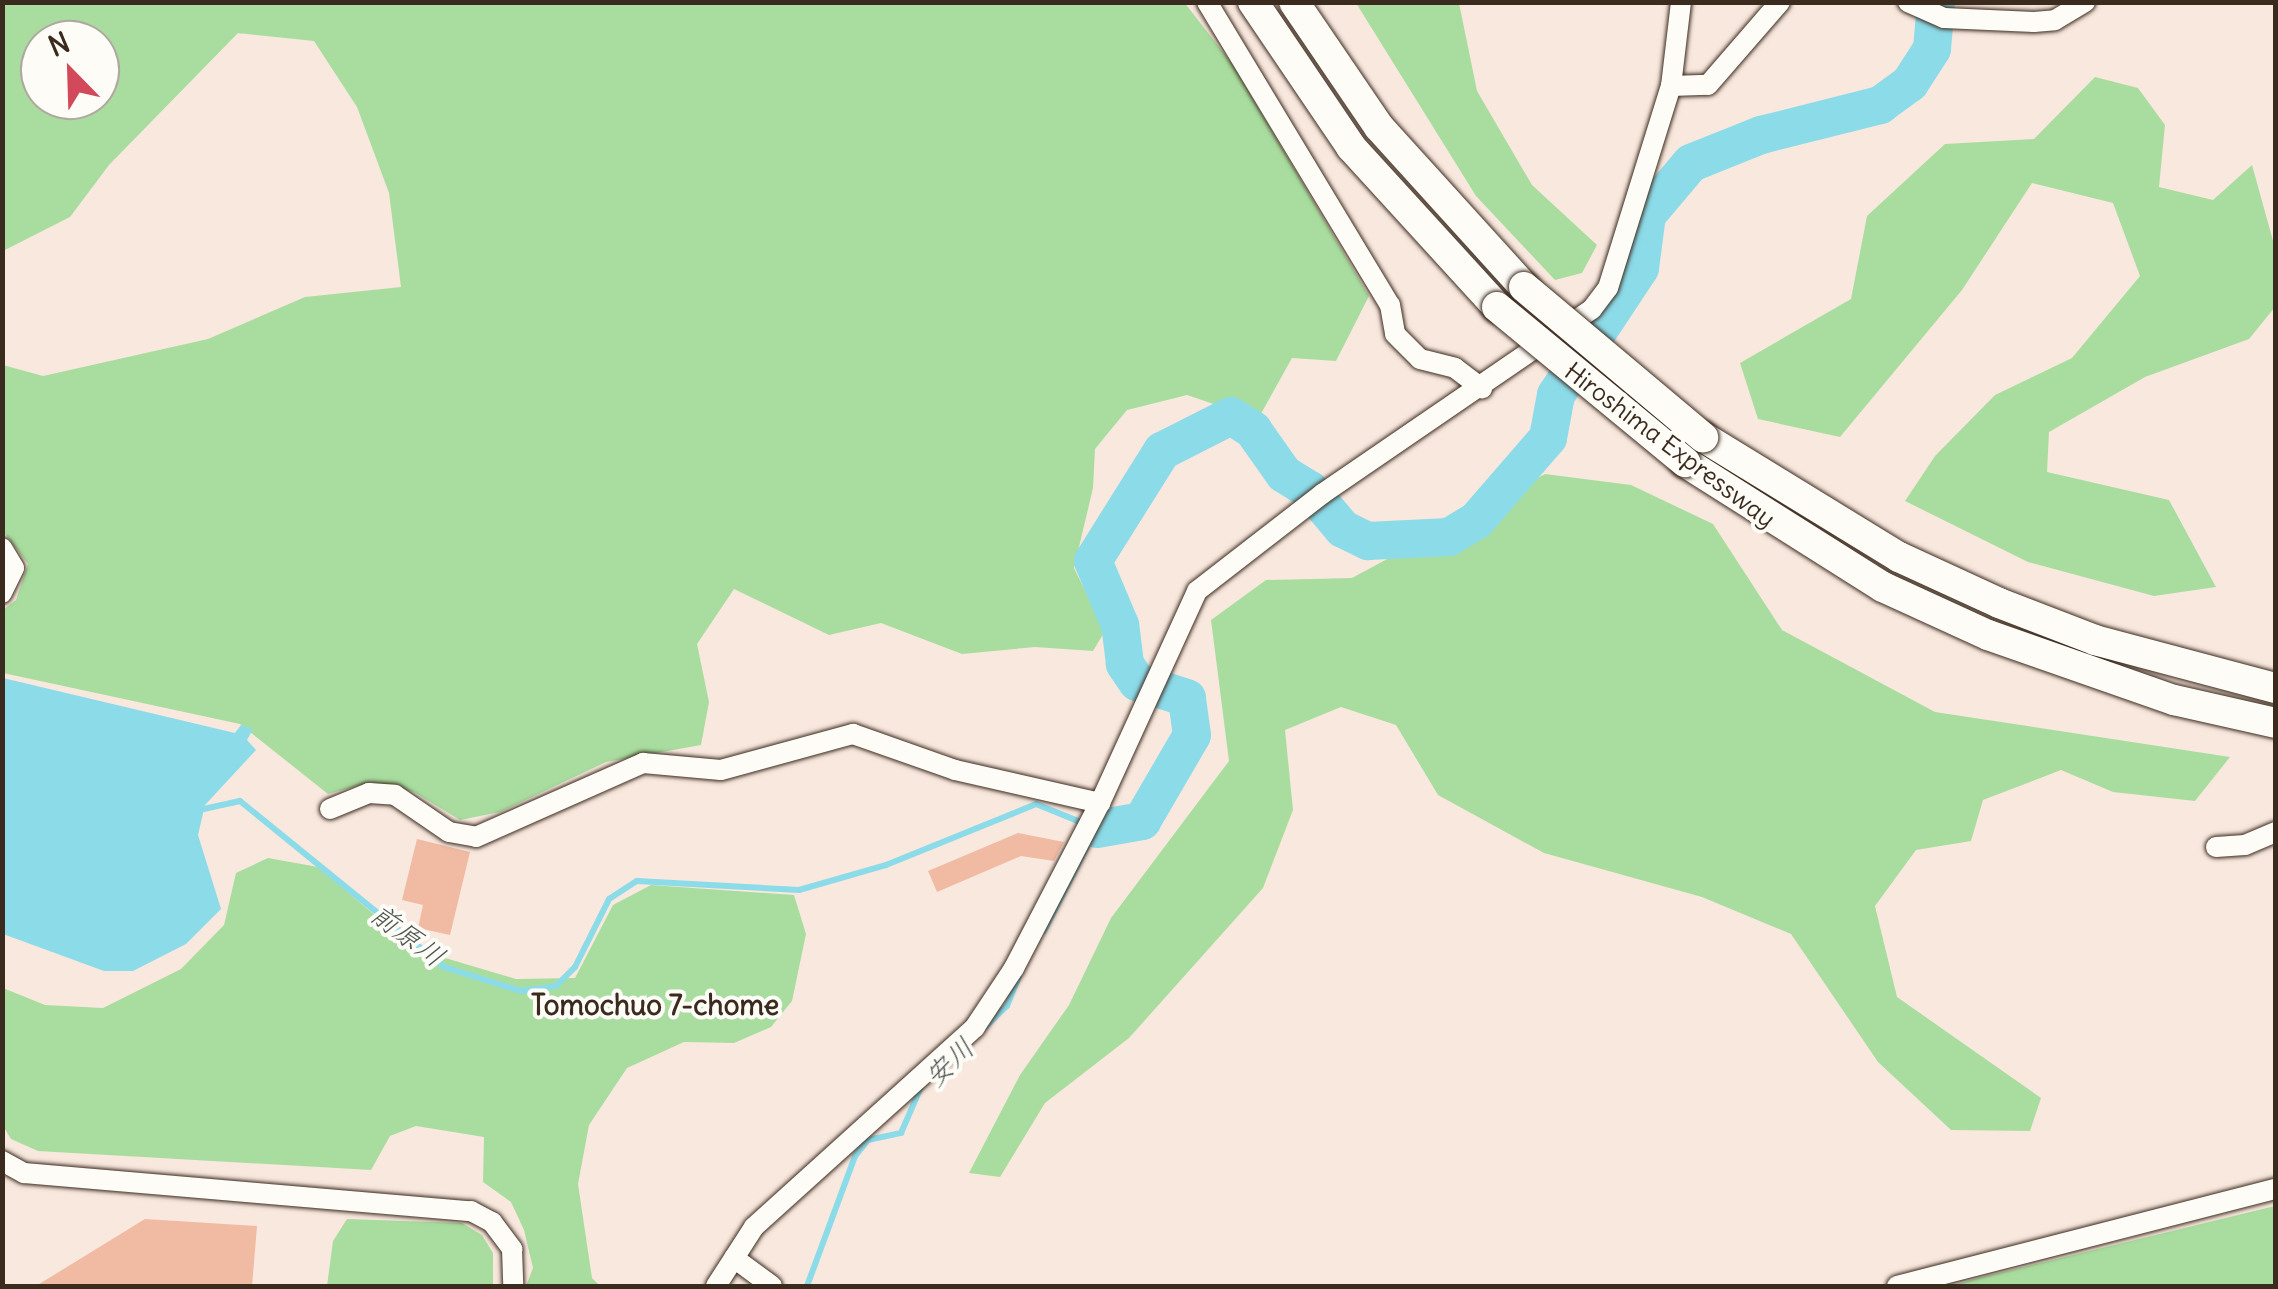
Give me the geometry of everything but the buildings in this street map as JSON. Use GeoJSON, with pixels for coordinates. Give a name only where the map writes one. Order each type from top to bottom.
{"type":"FeatureCollection","features":[{"type":"Feature","properties":{"kind":"highway","name":"Hiroshima Expressway"},"geometry":{"type":"LineString","coordinates":[[1253,2],[1352,147],[1497,307],[1684,462],[1883,587],[1988,636],[2083,672],[2264,721]]}},
{"type":"Feature","properties":{"kind":"highway","name":"Hiroshima Expressway"},"geometry":{"type":"LineString","coordinates":[[1294,2],[1380,127],[1524,287],[1703,437],[1900,557],[1999,603],[2095,640],[2266,686]]}},
{"type":"Feature","properties":{"kind":"street"},"geometry":{"type":"LineString","coordinates":[[1208,2],[1390,305],[1395,334],[1420,359],[1456,368],[1482,388]]}},
{"type":"Feature","properties":{"kind":"street"},"geometry":{"type":"LineString","coordinates":[[716,1286],[754,1227],[975,1027],[1014,968],[1100,802],[1197,591],[1317,498],[1592,309],[1608,288],[1672,86],[1682,2]]}},
{"type":"Feature","properties":{"kind":"street"},"geometry":{"type":"LineString","coordinates":[[1672,86],[1708,85],[1780,2]]}},
{"type":"Feature","properties":{"kind":"street"},"geometry":{"type":"LineString","coordinates":[[1908,2],[1936,15],[2055,20],[2084,2]]}},
{"type":"Feature","properties":{"kind":"street"},"geometry":{"type":"LineString","coordinates":[[2,548],[14,568],[2,593]]}},
{"type":"Feature","properties":{"kind":"street"},"geometry":{"type":"LineString","coordinates":[[330,809],[369,793],[395,795],[449,832],[476,838],[644,763],[721,770],[853,734],[955,770],[1100,802]]}},
{"type":"Feature","properties":{"kind":"street"},"geometry":{"type":"LineString","coordinates":[[2216,846],[2245,845],[2276,832]]}},
{"type":"Feature","properties":{"kind":"street"},"geometry":{"type":"LineString","coordinates":[[2,1161],[24,1173],[471,1211],[492,1222],[512,1249],[513,1286]]}},
{"type":"Feature","properties":{"kind":"street"},"geometry":{"type":"LineString","coordinates":[[1897,1286],[2276,1189]]}},
{"type":"Feature","properties":{"kind":"street"},"geometry":{"type":"LineString","coordinates":[[734,1258],[772,1286]]}},
{"type":"Feature","properties":{"kind":"green space"},"geometry":{"type":"Polygon","coordinates":[[[1184,2],[1233,65],[1369,296],[1336,361],[1292,358],[1258,419],[1187,395],[1127,410],[1095,449],[1093,488],[1074,568],[1105,631],[1093,651],[1035,647],[962,654],[881,623],[829,635],[734,589],[697,644],[709,702],[701,745],[606,762],[500,812],[460,820],[414,792],[371,782],[328,794],[240,724],[3,673],[3,610],[16,600],[28,564],[3,531],[3,365],[43,376],[208,339],[305,297],[401,287],[389,193],[357,107],[314,41],[238,33],[109,165],[70,217],[3,251],[3,3],[1184,2]]]}},
{"type":"Feature","properties":{"kind":"green space"},"geometry":{"type":"Polygon","coordinates":[[[1356,3],[1459,3],[1477,91],[1532,185],[1597,245],[1582,273],[1555,280],[1476,196],[1356,3]]]}},
{"type":"Feature","properties":{"kind":"green space"},"geometry":{"type":"Polygon","coordinates":[[[2095,77],[2138,88],[2165,125],[2159,187],[2213,200],[2252,165],[2275,248],[2275,307],[2249,339],[2145,377],[2049,432],[2047,472],[2169,500],[2216,587],[2154,596],[2028,562],[1905,501],[1935,456],[1995,395],[2072,358],[2140,276],[2113,203],[2032,183],[1962,290],[1840,437],[1758,419],[1740,363],[1851,299],[1867,216],[1945,144],[2034,139],[2095,77]]]}},
{"type":"Feature","properties":{"kind":"green space"},"geometry":{"type":"Polygon","coordinates":[[[1545,474],[1631,485],[1713,524],[1782,630],[1935,712],[2230,757],[2195,801],[2113,792],[2061,770],[1983,800],[1971,841],[1916,850],[1875,906],[1897,997],[2041,1098],[2030,1131],[1951,1130],[1878,1062],[1791,934],[1702,897],[1544,853],[1438,795],[1396,725],[1341,707],[1285,730],[1293,810],[1263,888],[1129,1038],[1045,1103],[1000,1177],[969,1173],[1020,1075],[1069,1005],[1111,918],[1229,761],[1211,620],[1266,580],[1352,578],[1545,474]]]}},
{"type":"Feature","properties":{"kind":"green space"},"geometry":{"type":"Polygon","coordinates":[[[268,858],[318,867],[415,949],[516,979],[575,978],[613,905],[651,885],[794,895],[806,934],[792,1001],[771,1027],[734,1043],[684,1042],[627,1068],[589,1125],[578,1184],[592,1278],[600,1286],[526,1286],[533,1268],[524,1230],[511,1202],[483,1182],[484,1137],[416,1126],[390,1136],[371,1170],[38,1151],[11,1139],[3,1126],[3,988],[45,1005],[103,1008],[181,969],[224,925],[236,873],[268,858]]]}},
{"type":"Feature","properties":{"kind":"green space"},"geometry":{"type":"Polygon","coordinates":[[[2275,1206],[2275,1284],[1950,1286],[1978,1278],[2275,1206]]]}},
{"type":"Feature","properties":{"kind":"green space"},"geometry":{"type":"Polygon","coordinates":[[[347,1219],[462,1223],[482,1235],[493,1253],[493,1286],[327,1286],[333,1241],[347,1219]]]}},
{"type":"Feature","properties":{"kind":"water"},"geometry":{"type":"Polygon","coordinates":[[[3,678],[235,733],[241,725],[253,729],[247,740],[256,750],[205,805],[198,835],[221,909],[186,944],[133,971],[104,971],[3,934],[3,678]]]}},
{"type":"Feature","properties":{"kind":"waterway"},"geometry":{"type":"LineString","coordinates":[[1097,829],[1142,821],[1192,735],[1187,698],[1137,682],[1125,664],[1120,625],[1093,561],[1162,451],[1231,416],[1253,430],[1284,474],[1310,490],[1343,529],[1368,541],[1449,537],[1476,521],[1548,438],[1556,395],[1640,268],[1647,215],[1691,163],[1761,135],[1880,105],[1910,83],[1932,49],[1936,2]]}},
{"type":"Feature","properties":{"kind":"waterway","name":"前原川"},"geometry":{"type":"LineString","coordinates":[[199,810],[240,801],[444,967],[521,991],[556,986],[575,967],[609,899],[637,881],[799,890],[886,865],[1036,804],[1078,821]]}},
{"type":"Feature","properties":{"kind":"waterway","name":"安川"},"geometry":{"type":"LineString","coordinates":[[1044,931],[1096,829]]}},
{"type":"Feature","properties":{"kind":"waterway","name":"安川"},"geometry":{"type":"LineString","coordinates":[[985,1027],[1007,1006],[1019,977]]}},
{"type":"Feature","properties":{"kind":"waterway","name":"安川"},"geometry":{"type":"LineString","coordinates":[[807,1286],[855,1156],[868,1140],[901,1133],[921,1087]]}},
{"type":"Feature","properties":{"kind":"district","name":"Tomochuo 7-chome"},"geometry":{"type":"Point","coordinates":[655,1005]}}]}
